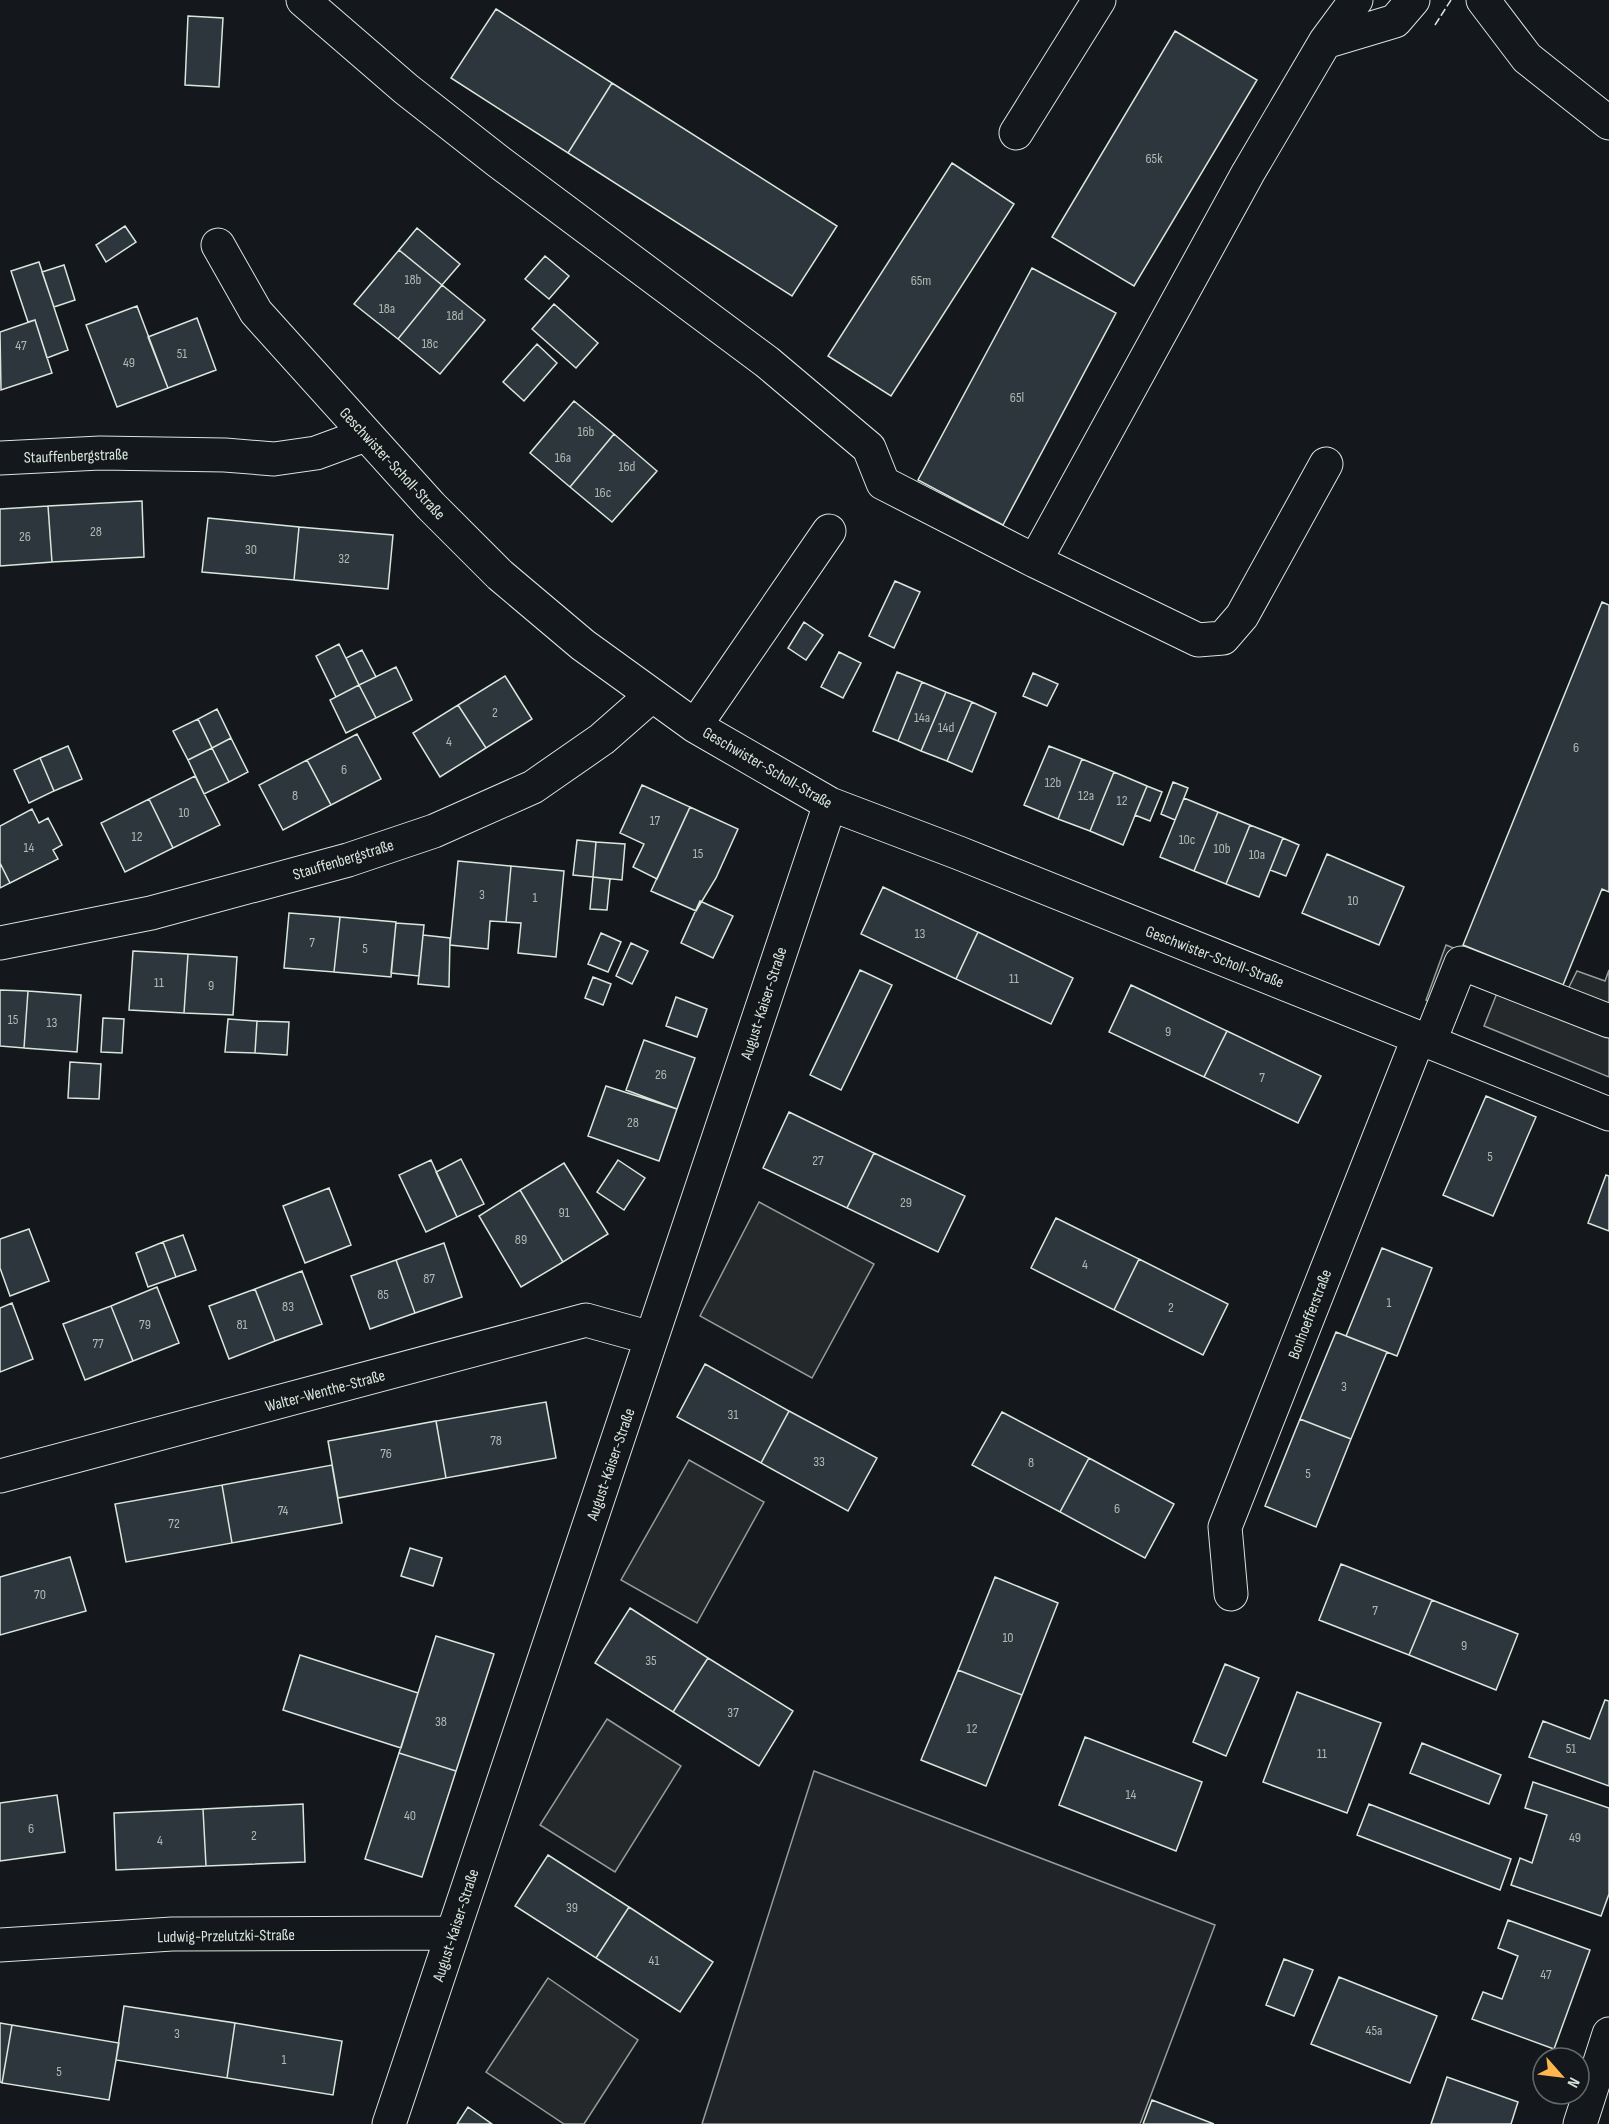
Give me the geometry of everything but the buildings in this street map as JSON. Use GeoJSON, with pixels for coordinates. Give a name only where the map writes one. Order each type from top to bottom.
{"type":"FeatureCollection","features":[{"type":"Feature","properties":{"kind":"street"},"geometry":{"type":"LineString","coordinates":[[303,0],[406,89],[499,162],[767,362],[869,448],[883,483],[1035,561],[1198,640],[1223,638],[1242,616],[1326,464]]}},
{"type":"Feature","properties":{"kind":"street"},"geometry":{"type":"LineString","coordinates":[[1016,134],[1099,0]]}},
{"type":"Feature","properties":{"kind":"street"},"geometry":{"type":"LineString","coordinates":[[1035,561],[1248,173],[1325,42],[1356,0]]}},
{"type":"Feature","properties":{"kind":"street"},"geometry":{"type":"LineString","coordinates":[[1325,42],[1395,21],[1413,0]]}},
{"type":"Feature","properties":{"kind":"street"},"geometry":{"type":"LineString","coordinates":[[1483,0],[1527,58],[1609,123]]}},
{"type":"Feature","properties":{"kind":"street","name":"Geschwister-Scholl-Straße"},"geometry":{"type":"LineString","coordinates":[[218,245],[256,312],[365,435],[500,574],[584,645],[695,726],[830,804],[959,853],[1423,1041],[1607,1106]]}},
{"type":"Feature","properties":{"kind":"street","name":"Stauffenbergstraße"},"geometry":{"type":"LineString","coordinates":[[0,458],[100,453],[225,455],[274,459],[316,453],[365,435]]}},
{"type":"Feature","properties":{"kind":"street"},"geometry":{"type":"LineString","coordinates":[[695,726],[829,531]]}},
{"type":"Feature","properties":{"kind":"street","name":"Stauffenbergstraße"},"geometry":{"type":"LineString","coordinates":[[0,943],[151,913],[348,860],[434,831],[533,787],[602,739],[651,696]]}},
{"type":"Feature","properties":{"kind":"street","name":"August-Kaiser-Straße"},"geometry":{"type":"LineString","coordinates":[[389,2124],[830,804]]}},
{"type":"Feature","properties":{"kind":"street","name":"Bonhoefferstraße"},"geometry":{"type":"LineString","coordinates":[[1231,1594],[1225,1527],[1423,1041],[1461,963],[1609,1021]]}},
{"type":"Feature","properties":{"kind":"street","name":"Walter-Wenthe-Straße"},"geometry":{"type":"LineString","coordinates":[[0,1476],[586,1320],[651,1338]]}},
{"type":"Feature","properties":{"kind":"street","name":"Ludwig-Przelutzki-Straße"},"geometry":{"type":"LineString","coordinates":[[0,1945],[172,1934],[453,1933]]}},
{"type":"Feature","properties":{"kind":"street"},"geometry":{"type":"LineString","coordinates":[[1580,2124],[1609,2034]]}},
{"type":"Feature","properties":{"kind":"shaded area"},"geometry":{"type":"Polygon","coordinates":[[[1446,945],[1566,993],[1577,971],[1605,981],[1609,970],[1609,1077],[1484,1026],[1497,993],[1465,978],[1451,1011],[1426,1000],[1446,945]]]}},
{"type":"Feature","properties":{"kind":"shaded area"},"geometry":{"type":"Polygon","coordinates":[[[759,1202],[874,1264],[812,1378],[700,1316],[759,1202]]]}},
{"type":"Feature","properties":{"kind":"shaded area"},"geometry":{"type":"Polygon","coordinates":[[[689,1460],[764,1502],[697,1623],[621,1580],[689,1460]]]}},
{"type":"Feature","properties":{"kind":"shaded area"},"geometry":{"type":"Polygon","coordinates":[[[607,1719],[681,1766],[615,1872],[540,1825],[607,1719]]]}},
{"type":"Feature","properties":{"kind":"shaded area"},"geometry":{"type":"Polygon","coordinates":[[[814,1771],[1215,1925],[1140,2124],[702,2124],[814,1771]]]}},
{"type":"Feature","properties":{"kind":"shaded area"},"geometry":{"type":"Polygon","coordinates":[[[548,1978],[638,2040],[584,2124],[564,2124],[486,2072],[548,1978]]]}},
{"type":"Feature","properties":{"kind":"fence"},"geometry":{"type":"LineString","coordinates":[[1435,25],[1451,0]]}}]}
